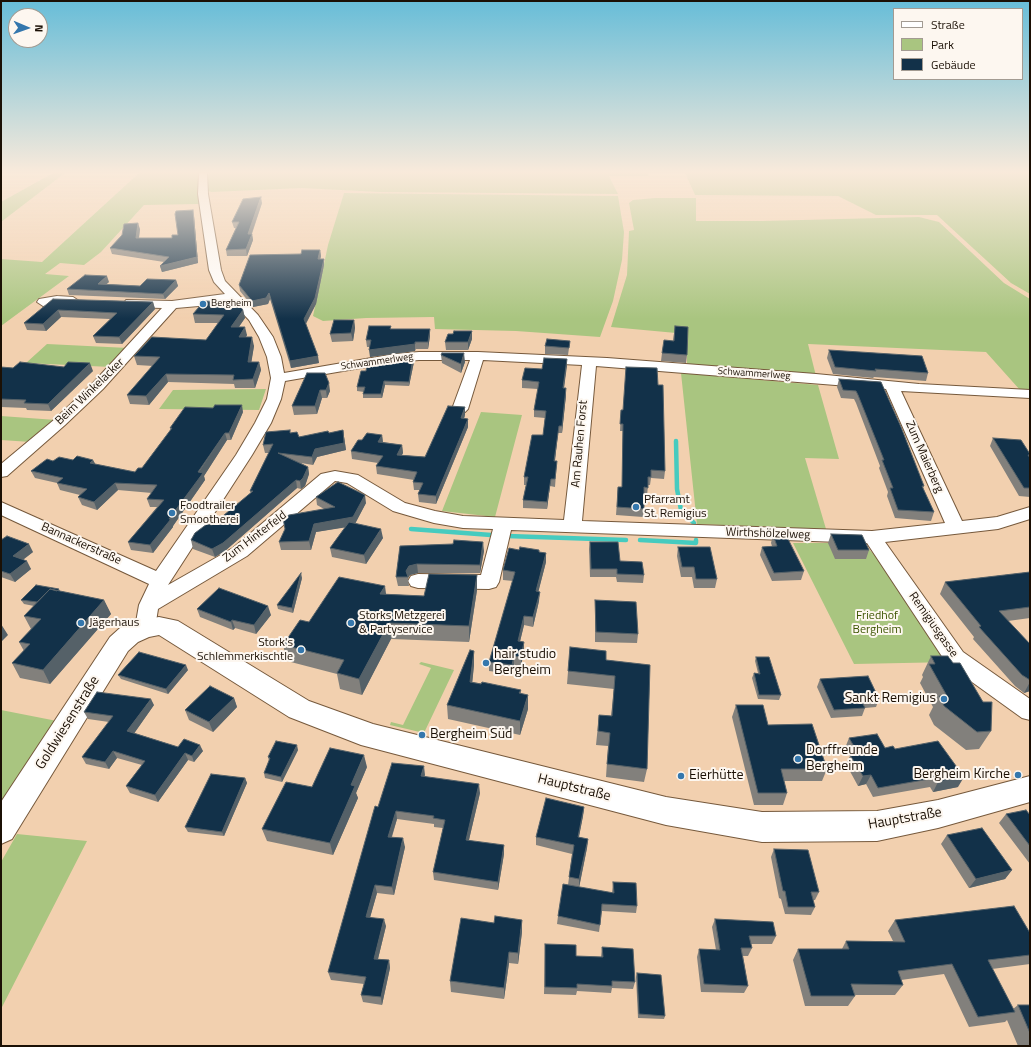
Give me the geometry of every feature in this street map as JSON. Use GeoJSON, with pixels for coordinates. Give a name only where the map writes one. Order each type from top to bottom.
{"type":"FeatureCollection","features":[{"type":"Feature","properties":{"kind":"street"},"geometry":{"type":"LineString","coordinates":[[147,617],[165,573],[244,455],[266,418],[274,399],[278,378],[274,356],[266,337],[254,318],[220,282],[215,270],[207,222]]}},
{"type":"Feature","properties":{"kind":"street"},"geometry":{"type":"LineString","coordinates":[[117,303],[172,305],[210,301],[232,296]]}},
{"type":"Feature","properties":{"kind":"street"},"geometry":{"type":"LineString","coordinates":[[43,302],[58,300],[88,302]]}},
{"type":"Feature","properties":{"kind":"street","name":"Beim Winkelacker"},"geometry":{"type":"LineString","coordinates":[[1,472],[60,422],[98,386],[172,305]]}},
{"type":"Feature","properties":{"kind":"street","name":"Schwammerlweg"},"geometry":{"type":"LineString","coordinates":[[278,378],[395,358],[419,356],[478,356],[589,362],[816,378],[892,386],[1030,394]]}},
{"type":"Feature","properties":{"kind":"street"},"geometry":{"type":"LineString","coordinates":[[460,409],[478,356]]}},
{"type":"Feature","properties":{"kind":"street","name":"Am Rauhen Forst"},"geometry":{"type":"LineString","coordinates":[[572,526],[589,362]]}},
{"type":"Feature","properties":{"kind":"street","name":"Zum Maierberg"},"geometry":{"type":"LineString","coordinates":[[892,386],[956,528]]}},
{"type":"Feature","properties":{"kind":"street","name":"Wirthshölzelweg"},"geometry":{"type":"LineString","coordinates":[[335,476],[352,479],[399,507],[434,517],[463,522],[872,537],[998,523],[1030,513]]}},
{"type":"Feature","properties":{"kind":"street","name":"Zum Hinterfeld"},"geometry":{"type":"LineString","coordinates":[[147,617],[200,576],[240,552],[302,501],[327,478],[335,476]]}},
{"type":"Feature","properties":{"kind":"street","name":"Bannackerstraße"},"geometry":{"type":"LineString","coordinates":[[1,508],[165,573],[200,576]]}},
{"type":"Feature","properties":{"kind":"street"},"geometry":{"type":"LineString","coordinates":[[418,581],[489,582],[503,523]]}},
{"type":"Feature","properties":{"kind":"street","name":"Remigiusgasse"},"geometry":{"type":"LineString","coordinates":[[872,537],[956,658],[1030,711]]}},
{"type":"Feature","properties":{"kind":"street","name":"Hauptstraße"},"geometry":{"type":"LineString","coordinates":[[147,617],[159,626],[169,628],[299,709],[370,736],[666,811],[762,827],[877,826],[938,814],[1030,789]]}},
{"type":"Feature","properties":{"kind":"street","name":"Goldwiesenstraße"},"geometry":{"type":"LineString","coordinates":[[1,829],[119,644],[147,617]]}},
{"type":"Feature","properties":{"kind":"green space"},"geometry":{"type":"Polygon","coordinates":[[[86,222],[129,222],[101,252],[84,265],[60,263],[45,274],[69,276],[1,326],[1,259],[42,262],[86,222]]]}},
{"type":"Feature","properties":{"kind":"green space"},"geometry":{"type":"Polygon","coordinates":[[[335,222],[622,222],[624,232],[622,260],[613,301],[600,337],[516,331],[435,329],[434,317],[366,318],[323,321],[313,316],[328,245],[335,222]]]}},
{"type":"Feature","properties":{"kind":"green space"},"geometry":{"type":"Polygon","coordinates":[[[632,222],[939,222],[1004,283],[1030,299],[1030,390],[1020,390],[986,352],[808,344],[816,376],[687,364],[687,334],[611,327],[627,275],[629,231],[634,230],[632,222]]]}},
{"type":"Feature","properties":{"kind":"green space"},"geometry":{"type":"Polygon","coordinates":[[[944,222],[1030,222],[1030,294],[1011,283],[944,222]]]}},
{"type":"Feature","properties":{"kind":"green space"},"geometry":{"type":"Polygon","coordinates":[[[47,344],[128,348],[111,367],[26,363],[47,344]]]}},
{"type":"Feature","properties":{"kind":"green space"},"geometry":{"type":"Polygon","coordinates":[[[681,373],[818,385],[839,459],[805,458],[826,529],[697,524],[681,373]]]}},
{"type":"Feature","properties":{"kind":"green space"},"geometry":{"type":"Polygon","coordinates":[[[266,389],[259,410],[159,409],[173,390],[266,389]]]}},
{"type":"Feature","properties":{"kind":"green space"},"geometry":{"type":"Polygon","coordinates":[[[481,412],[522,415],[495,517],[442,511],[481,412]]]}},
{"type":"Feature","properties":{"kind":"green space"},"geometry":{"type":"Polygon","coordinates":[[[1,416],[56,420],[31,442],[1,440],[1,416]]]}},
{"type":"Feature","properties":{"kind":"green space","name":"Friedhof Bergheim"},"geometry":{"type":"Polygon","coordinates":[[[793,543],[863,543],[886,567],[952,662],[854,664],[793,543]]]}},
{"type":"Feature","properties":{"kind":"green space"},"geometry":{"type":"Polygon","coordinates":[[[421,662],[454,670],[424,733],[390,725],[391,722],[403,725],[431,668],[419,664],[421,662]]]}},
{"type":"Feature","properties":{"kind":"green space"},"geometry":{"type":"Polygon","coordinates":[[[1,710],[57,721],[1,806],[1,710]]]}},
{"type":"Feature","properties":{"kind":"green space"},"geometry":{"type":"Polygon","coordinates":[[[17,834],[87,841],[1,1009],[1,862],[17,834]]]}},
{"type":"Feature","properties":{"kind":"building"},"geometry":{"type":"Polygon","coordinates":[[[176,222],[194,222],[197,257],[160,266],[169,257],[110,248],[122,235],[124,224],[138,223],[136,238],[172,238],[172,235],[178,235],[176,222]]]}},
{"type":"Feature","properties":{"kind":"building"},"geometry":{"type":"Polygon","coordinates":[[[232,222],[252,222],[248,234],[252,234],[246,249],[226,250],[239,222],[232,222]]]}},
{"type":"Feature","properties":{"kind":"building"},"geometry":{"type":"Polygon","coordinates":[[[302,250],[320,250],[318,259],[324,259],[315,298],[304,319],[318,356],[290,361],[269,293],[266,298],[252,301],[239,285],[250,255],[301,254],[302,250]]]}},
{"type":"Feature","properties":{"kind":"building"},"geometry":{"type":"Polygon","coordinates":[[[85,275],[107,276],[98,284],[140,286],[147,279],[176,280],[163,294],[67,289],[85,275]]]}},
{"type":"Feature","properties":{"kind":"building"},"geometry":{"type":"Polygon","coordinates":[[[53,299],[153,302],[119,337],[93,336],[117,313],[58,310],[43,324],[24,323],[53,299]]]}},
{"type":"Feature","properties":{"kind":"building"},"geometry":{"type":"Polygon","coordinates":[[[204,301],[236,302],[243,310],[231,327],[245,327],[239,337],[252,337],[248,362],[259,362],[253,379],[233,380],[234,375],[166,374],[146,396],[127,395],[160,357],[134,356],[152,337],[206,340],[224,315],[193,314],[204,301]]]}},
{"type":"Feature","properties":{"kind":"building"},"geometry":{"type":"Polygon","coordinates":[[[334,320],[354,320],[351,333],[330,334],[334,320]]]}},
{"type":"Feature","properties":{"kind":"building"},"geometry":{"type":"Polygon","coordinates":[[[369,326],[391,326],[390,329],[430,329],[428,342],[415,342],[415,344],[369,350],[371,340],[366,340],[369,326]]]}},
{"type":"Feature","properties":{"kind":"building"},"geometry":{"type":"Polygon","coordinates":[[[675,326],[688,327],[687,355],[662,353],[664,340],[674,341],[675,326]]]}},
{"type":"Feature","properties":{"kind":"building"},"geometry":{"type":"Polygon","coordinates":[[[454,331],[472,331],[468,342],[445,342],[448,334],[453,334],[454,331]]]}},
{"type":"Feature","properties":{"kind":"building"},"geometry":{"type":"Polygon","coordinates":[[[547,339],[570,341],[569,348],[545,346],[547,339]]]}},
{"type":"Feature","properties":{"kind":"building"},"geometry":{"type":"Polygon","coordinates":[[[829,350],[922,356],[928,373],[875,369],[876,371],[835,367],[829,350]]]}},
{"type":"Feature","properties":{"kind":"building"},"geometry":{"type":"Polygon","coordinates":[[[442,353],[464,353],[461,364],[441,355],[442,353]]]}},
{"type":"Feature","properties":{"kind":"building"},"geometry":{"type":"Polygon","coordinates":[[[413,358],[409,382],[384,381],[381,394],[363,394],[365,387],[357,387],[361,371],[366,371],[367,364],[413,358]]]}},
{"type":"Feature","properties":{"kind":"building"},"geometry":{"type":"Polygon","coordinates":[[[544,358],[567,359],[563,388],[566,388],[562,426],[559,426],[554,461],[557,461],[555,479],[551,479],[547,502],[523,500],[528,477],[524,477],[532,435],[543,435],[546,411],[534,410],[539,382],[522,380],[525,368],[542,369],[544,358]]]}},
{"type":"Feature","properties":{"kind":"building"},"geometry":{"type":"Polygon","coordinates":[[[20,362],[64,367],[68,362],[90,363],[48,404],[24,403],[26,400],[1,399],[1,367],[13,368],[20,362]]]}},
{"type":"Feature","properties":{"kind":"building"},"geometry":{"type":"Polygon","coordinates":[[[626,367],[657,368],[658,385],[663,385],[665,471],[651,470],[651,477],[648,477],[648,488],[644,487],[644,509],[617,507],[618,487],[622,487],[623,424],[620,424],[621,410],[623,410],[626,367]]]}},
{"type":"Feature","properties":{"kind":"building"},"geometry":{"type":"Polygon","coordinates":[[[307,373],[325,373],[329,383],[326,390],[320,390],[315,406],[292,406],[307,373]]]}},
{"type":"Feature","properties":{"kind":"building"},"geometry":{"type":"Polygon","coordinates":[[[839,379],[881,382],[901,427],[924,486],[922,486],[934,512],[898,510],[890,488],[893,488],[882,460],[884,460],[858,395],[856,391],[843,390],[839,379]]]}},
{"type":"Feature","properties":{"kind":"building"},"geometry":{"type":"Polygon","coordinates":[[[215,405],[242,405],[229,433],[225,433],[198,472],[203,473],[169,519],[171,519],[150,545],[128,542],[164,500],[147,499],[157,485],[115,483],[94,502],[78,497],[87,489],[57,483],[63,478],[31,471],[47,459],[53,461],[59,457],[73,460],[77,456],[93,460],[90,463],[135,472],[138,468],[142,468],[172,428],[170,428],[185,407],[213,408],[215,405]]]}},
{"type":"Feature","properties":{"kind":"building"},"geometry":{"type":"Polygon","coordinates":[[[448,406],[465,407],[461,418],[468,419],[436,496],[418,494],[423,483],[413,482],[417,472],[376,466],[383,456],[351,451],[358,440],[362,440],[367,433],[382,435],[378,442],[402,445],[397,455],[425,457],[448,406]]]}},
{"type":"Feature","properties":{"kind":"building"},"geometry":{"type":"Polygon","coordinates":[[[290,430],[290,433],[297,432],[299,437],[328,431],[329,433],[343,430],[344,443],[315,449],[312,457],[278,453],[308,467],[303,478],[300,481],[296,480],[223,543],[212,549],[191,540],[195,533],[207,524],[212,525],[253,491],[250,491],[273,444],[263,445],[266,432],[290,430]]]}},
{"type":"Feature","properties":{"kind":"building"},"geometry":{"type":"Polygon","coordinates":[[[993,438],[1021,440],[1030,454],[1028,455],[1030,458],[1030,488],[1024,488],[993,438]]]}},
{"type":"Feature","properties":{"kind":"building"},"geometry":{"type":"Polygon","coordinates":[[[338,482],[365,495],[353,517],[314,524],[309,541],[279,542],[285,529],[283,518],[289,515],[335,507],[316,497],[338,482]]]}},
{"type":"Feature","properties":{"kind":"building"},"geometry":{"type":"Polygon","coordinates":[[[349,522],[381,529],[364,555],[330,548],[349,522]]]}},
{"type":"Feature","properties":{"kind":"building"},"geometry":{"type":"Polygon","coordinates":[[[831,534],[862,535],[869,550],[838,550],[831,534]]]}},
{"type":"Feature","properties":{"kind":"building"},"geometry":{"type":"Polygon","coordinates":[[[773,535],[786,535],[804,571],[774,573],[762,547],[777,546],[773,535]]]}},
{"type":"Feature","properties":{"kind":"building"},"geometry":{"type":"Polygon","coordinates":[[[7,536],[29,544],[13,556],[27,561],[10,574],[1,571],[1,540],[7,536]]]}},
{"type":"Feature","properties":{"kind":"building"},"geometry":{"type":"Polygon","coordinates":[[[454,540],[483,542],[480,565],[417,564],[409,566],[406,571],[408,577],[396,577],[400,546],[453,544],[454,540]]]}},
{"type":"Feature","properties":{"kind":"building"},"geometry":{"type":"Polygon","coordinates":[[[590,542],[618,542],[620,561],[642,562],[644,575],[617,574],[617,569],[591,569],[590,542]]]}},
{"type":"Feature","properties":{"kind":"building"},"geometry":{"type":"Polygon","coordinates":[[[520,547],[539,550],[539,552],[546,553],[536,591],[540,592],[533,617],[524,616],[518,641],[524,642],[521,657],[514,656],[512,665],[489,662],[515,572],[503,570],[509,548],[519,550],[520,547]]]}},
{"type":"Feature","properties":{"kind":"building"},"geometry":{"type":"Polygon","coordinates":[[[678,547],[710,547],[717,579],[696,579],[694,567],[682,567],[678,547]]]}},
{"type":"Feature","properties":{"kind":"building"},"geometry":{"type":"Polygon","coordinates":[[[1030,572],[1030,607],[999,611],[1030,644],[1030,680],[1022,675],[979,627],[981,626],[945,582],[1030,572]]]}},
{"type":"Feature","properties":{"kind":"building"},"geometry":{"type":"Polygon","coordinates":[[[301,573],[292,608],[277,605],[301,573]]]}},
{"type":"Feature","properties":{"kind":"building"},"geometry":{"type":"Polygon","coordinates":[[[429,574],[477,575],[469,626],[389,623],[359,679],[337,673],[344,660],[283,645],[300,620],[309,622],[339,577],[385,586],[380,594],[424,596],[429,574]]]}},
{"type":"Feature","properties":{"kind":"building"},"geometry":{"type":"Polygon","coordinates":[[[36,585],[59,589],[57,591],[50,589],[37,602],[21,600],[36,585]]]}},
{"type":"Feature","properties":{"kind":"building"},"geometry":{"type":"Polygon","coordinates":[[[219,588],[268,606],[254,625],[232,620],[231,622],[197,609],[219,588]]]}},
{"type":"Feature","properties":{"kind":"building"},"geometry":{"type":"Polygon","coordinates":[[[50,589],[104,600],[43,670],[12,663],[30,644],[19,642],[41,619],[24,616],[50,589]]]}},
{"type":"Feature","properties":{"kind":"building"},"geometry":{"type":"Polygon","coordinates":[[[595,600],[636,602],[638,634],[596,632],[595,600]]]}},
{"type":"Feature","properties":{"kind":"building"},"geometry":{"type":"Polygon","coordinates":[[[570,647],[606,651],[606,660],[650,665],[647,769],[607,764],[610,733],[598,731],[599,715],[612,716],[615,676],[568,671],[570,647]]]}},
{"type":"Feature","properties":{"kind":"building"},"geometry":{"type":"Polygon","coordinates":[[[470,650],[474,651],[470,682],[481,684],[482,682],[521,690],[519,693],[528,695],[520,721],[447,705],[470,650]]]}},
{"type":"Feature","properties":{"kind":"building"},"geometry":{"type":"Polygon","coordinates":[[[139,652],[186,665],[166,689],[118,675],[139,652]]]}},
{"type":"Feature","properties":{"kind":"building"},"geometry":{"type":"Polygon","coordinates":[[[931,656],[948,656],[953,663],[960,663],[983,702],[992,702],[991,731],[977,732],[944,706],[939,696],[947,696],[929,664],[935,664],[931,656]]]}},
{"type":"Feature","properties":{"kind":"building"},"geometry":{"type":"Polygon","coordinates":[[[756,657],[769,657],[781,695],[759,695],[754,673],[760,674],[756,657]]]}},
{"type":"Feature","properties":{"kind":"building"},"geometry":{"type":"Polygon","coordinates":[[[868,676],[879,699],[861,700],[865,708],[834,710],[820,679],[868,676]]]}},
{"type":"Feature","properties":{"kind":"building"},"geometry":{"type":"Polygon","coordinates":[[[210,686],[234,698],[209,722],[185,710],[210,686]]]}},
{"type":"Feature","properties":{"kind":"building"},"geometry":{"type":"Polygon","coordinates":[[[97,692],[151,699],[127,731],[178,747],[184,739],[200,745],[192,756],[185,753],[155,795],[126,786],[145,761],[113,751],[105,762],[82,757],[113,716],[84,712],[97,692]]]}},
{"type":"Feature","properties":{"kind":"building"},"geometry":{"type":"Polygon","coordinates":[[[736,705],[763,705],[768,725],[812,724],[827,769],[781,769],[787,793],[758,793],[736,705]]]}},
{"type":"Feature","properties":{"kind":"building"},"geometry":{"type":"Polygon","coordinates":[[[877,734],[885,748],[893,746],[895,749],[938,741],[964,777],[938,782],[935,778],[878,788],[871,775],[863,776],[850,755],[858,753],[849,738],[877,734]]]}},
{"type":"Feature","properties":{"kind":"building"},"geometry":{"type":"Polygon","coordinates":[[[276,741],[297,745],[281,777],[264,773],[270,758],[268,757],[276,741]]]}},
{"type":"Feature","properties":{"kind":"building"},"geometry":{"type":"Polygon","coordinates":[[[330,748],[364,755],[351,785],[355,786],[330,843],[262,829],[286,782],[312,787],[330,748]]]}},
{"type":"Feature","properties":{"kind":"building"},"geometry":{"type":"Polygon","coordinates":[[[392,763],[424,766],[421,776],[479,784],[466,840],[504,845],[498,882],[433,872],[445,820],[433,818],[434,816],[396,811],[388,837],[403,838],[392,887],[375,885],[366,917],[384,919],[374,959],[389,960],[381,997],[361,995],[366,977],[328,972],[375,806],[378,807],[392,763]]]}},
{"type":"Feature","properties":{"kind":"building"},"geometry":{"type":"Polygon","coordinates":[[[211,774],[245,778],[222,832],[185,827],[211,774]]]}},
{"type":"Feature","properties":{"kind":"building"},"geometry":{"type":"Polygon","coordinates":[[[546,798],[584,807],[578,837],[588,839],[579,879],[569,877],[574,845],[536,837],[546,798]]]}},
{"type":"Feature","properties":{"kind":"building"},"geometry":{"type":"Polygon","coordinates":[[[1026,810],[1030,815],[1030,846],[1006,814],[1026,810]]]}},
{"type":"Feature","properties":{"kind":"building"},"geometry":{"type":"Polygon","coordinates":[[[982,828],[1012,870],[976,879],[947,835],[982,828]]]}},
{"type":"Feature","properties":{"kind":"building"},"geometry":{"type":"Polygon","coordinates":[[[774,849],[808,850],[819,892],[811,892],[815,907],[788,907],[774,849]]]}},
{"type":"Feature","properties":{"kind":"building"},"geometry":{"type":"Polygon","coordinates":[[[613,882],[636,883],[637,906],[602,904],[600,925],[558,916],[563,884],[614,893],[613,882]]]}},
{"type":"Feature","properties":{"kind":"building"},"geometry":{"type":"Polygon","coordinates":[[[1014,906],[1030,933],[1030,955],[988,960],[1015,1012],[978,1017],[952,964],[898,971],[903,985],[851,984],[855,996],[811,996],[798,949],[849,949],[846,941],[905,942],[895,920],[1014,906]]]}},
{"type":"Feature","properties":{"kind":"building"},"geometry":{"type":"Polygon","coordinates":[[[495,916],[522,920],[518,953],[509,952],[504,988],[450,981],[461,918],[494,923],[495,916]]]}},
{"type":"Feature","properties":{"kind":"building"},"geometry":{"type":"Polygon","coordinates":[[[715,919],[773,922],[776,936],[749,936],[752,948],[741,948],[748,986],[704,984],[699,949],[720,950],[715,919]]]}},
{"type":"Feature","properties":{"kind":"building"},"geometry":{"type":"Polygon","coordinates":[[[545,944],[576,945],[576,956],[603,957],[602,947],[633,949],[635,982],[612,981],[612,986],[577,984],[577,988],[545,987],[545,944]]]}},
{"type":"Feature","properties":{"kind":"building"},"geometry":{"type":"Polygon","coordinates":[[[637,973],[661,975],[665,1016],[639,1014],[637,973]]]}},
{"type":"Feature","properties":{"kind":"building"},"geometry":{"type":"Polygon","coordinates":[[[1018,1005],[1030,1005],[1030,1033],[1018,1005]]]}},
{"type":"Feature","properties":{"kind":"waterway"},"geometry":{"type":"LineString","coordinates":[[676,441],[677,489],[681,510],[694,523]]}},
{"type":"Feature","properties":{"kind":"waterway"},"geometry":{"type":"LineString","coordinates":[[411,529],[491,535]]}},
{"type":"Feature","properties":{"kind":"waterway"},"geometry":{"type":"LineString","coordinates":[[507,536],[626,540]]}},
{"type":"Feature","properties":{"kind":"waterway"},"geometry":{"type":"LineString","coordinates":[[640,540],[696,543],[696,540]]}},
{"type":"Feature","properties":{"kind":"place","name":"Bergheim"},"geometry":{"type":"Point","coordinates":[203,304]}},
{"type":"Feature","properties":{"kind":"place","name":"Pfarramt St. Remigius"},"geometry":{"type":"Point","coordinates":[636,507]}},
{"type":"Feature","properties":{"kind":"place","name":"Foodtrailer Smootherei"},"geometry":{"type":"Point","coordinates":[172,513]}},
{"type":"Feature","properties":{"kind":"place","name":"Jägerhaus"},"geometry":{"type":"Point","coordinates":[81,623]}},
{"type":"Feature","properties":{"kind":"place","name":"Storks Metzgerei & Partyservice"},"geometry":{"type":"Point","coordinates":[351,623]}},
{"type":"Feature","properties":{"kind":"place","name":"Stork's Schlemmerkischtle"},"geometry":{"type":"Point","coordinates":[301,650]}},
{"type":"Feature","properties":{"kind":"place","name":"hair studio Bergheim"},"geometry":{"type":"Point","coordinates":[486,663]}},
{"type":"Feature","properties":{"kind":"place","name":"Sankt Remigius"},"geometry":{"type":"Point","coordinates":[944,699]}},
{"type":"Feature","properties":{"kind":"place","name":"Bergheim Süd"},"geometry":{"type":"Point","coordinates":[422,735]}},
{"type":"Feature","properties":{"kind":"place","name":"Dorffreunde Bergheim"},"geometry":{"type":"Point","coordinates":[798,759]}},
{"type":"Feature","properties":{"kind":"place","name":"Bergheim Kirche"},"geometry":{"type":"Point","coordinates":[1018,775]}},
{"type":"Feature","properties":{"kind":"place","name":"Eierhütte"},"geometry":{"type":"Point","coordinates":[681,776]}}]}
